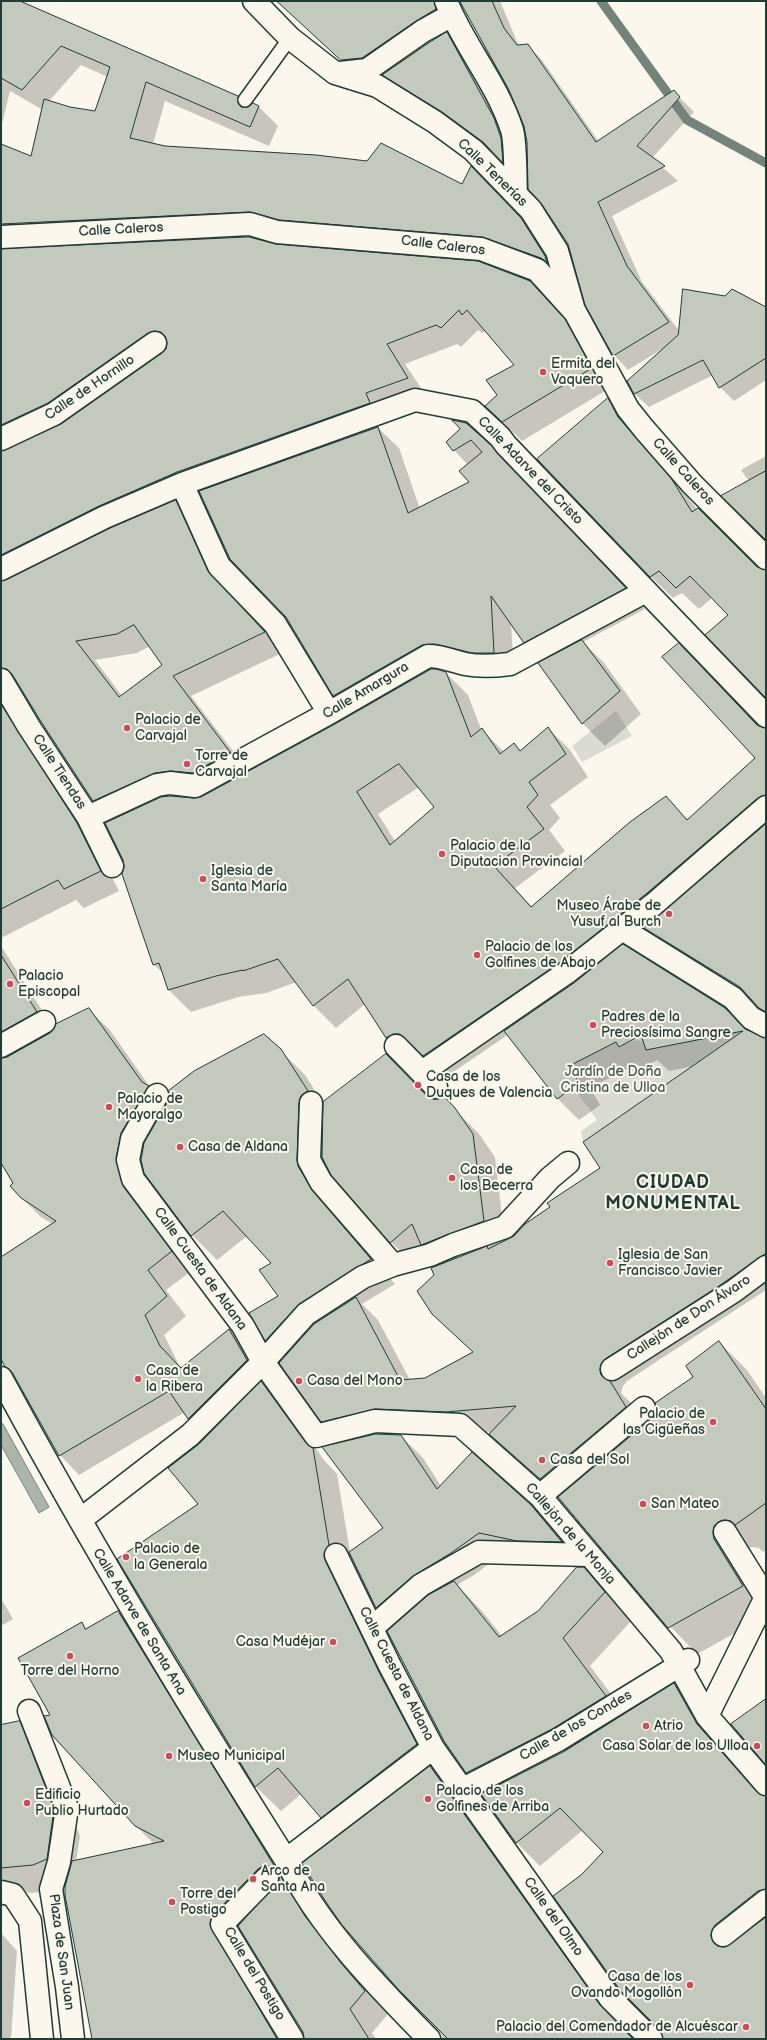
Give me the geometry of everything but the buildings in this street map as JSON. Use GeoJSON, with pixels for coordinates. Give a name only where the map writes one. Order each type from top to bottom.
{"type":"FeatureCollection","features":[{"type":"Feature","properties":{"kind":"street","name":"Calle Tenerías"},"geometry":{"type":"LineString","coordinates":[[254,1],[290,38],[335,73],[377,86],[435,122],[473,150],[531,210],[557,251],[575,312]]}},
{"type":"Feature","properties":{"kind":"street"},"geometry":{"type":"LineString","coordinates":[[335,73],[367,70],[423,31],[449,8],[489,78],[512,131],[516,194]]}},
{"type":"Feature","properties":{"kind":"street","name":"Calle Caleros"},"geometry":{"type":"LineString","coordinates":[[1,237],[250,224],[277,232],[481,249],[537,270],[575,312],[628,409],[692,484],[766,558]]}},
{"type":"Feature","properties":{"kind":"street","name":"Calle de Hornillo"},"geometry":{"type":"LineString","coordinates":[[1,439],[54,414],[155,343]]}},
{"type":"Feature","properties":{"kind":"street","name":"Calle Adarve del Cristo"},"geometry":{"type":"LineString","coordinates":[[1,569],[105,517],[182,484],[415,400],[472,412],[500,437],[766,716]]}},
{"type":"Feature","properties":{"kind":"street"},"geometry":{"type":"LineString","coordinates":[[182,484],[219,566],[275,624],[329,714]]}},
{"type":"Feature","properties":{"kind":"street","name":"Calle Amargura"},"geometry":{"type":"LineString","coordinates":[[88,817],[157,784],[170,783],[195,786],[329,714],[428,656],[441,656],[465,664],[492,667],[510,664],[646,591]]}},
{"type":"Feature","properties":{"kind":"street","name":"Calle Tiendas"},"geometry":{"type":"LineString","coordinates":[[1,680],[29,727],[88,817],[112,866]]}},
{"type":"Feature","properties":{"kind":"street"},"geometry":{"type":"LineString","coordinates":[[396,1046],[429,1079],[654,904],[766,807]]}},
{"type":"Feature","properties":{"kind":"street"},"geometry":{"type":"LineString","coordinates":[[622,929],[733,998],[752,1018],[766,1026]]}},
{"type":"Feature","properties":{"kind":"street"},"geometry":{"type":"LineString","coordinates":[[1,1046],[44,1022]]}},
{"type":"Feature","properties":{"kind":"street","name":"Calle Cuesta de Aldana"},"geometry":{"type":"LineString","coordinates":[[157,1095],[132,1140],[128,1160],[133,1179],[243,1326],[263,1362],[316,1436]]}},
{"type":"Feature","properties":{"kind":"street"},"geometry":{"type":"LineString","coordinates":[[311,1103],[309,1160],[321,1182],[392,1265]]}},
{"type":"Feature","properties":{"kind":"street"},"geometry":{"type":"LineString","coordinates":[[80,1520],[190,1436],[263,1362],[306,1314],[363,1278],[392,1265],[430,1255],[453,1244],[505,1227],[550,1178],[568,1163]]}},
{"type":"Feature","properties":{"kind":"street","name":"Callejón de Don Álvaro"},"geometry":{"type":"LineString","coordinates":[[612,1369],[734,1291],[766,1267]]}},
{"type":"Feature","properties":{"kind":"street","name":"Calle Adarve de Santa Ana"},"geometry":{"type":"LineString","coordinates":[[1,1378],[80,1520],[176,1684],[286,1860],[301,1890],[370,1979],[429,2039]]}},
{"type":"Feature","properties":{"kind":"street"},"geometry":{"type":"LineString","coordinates":[[540,1496],[644,1408]]}},
{"type":"Feature","properties":{"kind":"street","name":"Callejón de la Monja"},"geometry":{"type":"LineString","coordinates":[[316,1436],[375,1421],[460,1425],[540,1496],[588,1555],[671,1651],[684,1662],[708,1716],[766,1784]]}},
{"type":"Feature","properties":{"kind":"street"},"geometry":{"type":"LineString","coordinates":[[708,1716],[758,1634],[766,1597],[725,1532]]}},
{"type":"Feature","properties":{"kind":"street"},"geometry":{"type":"LineString","coordinates":[[373,1627],[421,1585],[479,1552],[588,1555]]}},
{"type":"Feature","properties":{"kind":"street","name":"Calle Cuesta de Aldana"},"geometry":{"type":"LineString","coordinates":[[336,1555],[373,1627],[390,1666],[433,1748],[463,1789]]}},
{"type":"Feature","properties":{"kind":"street","name":"Calle de los Condes"},"geometry":{"type":"LineString","coordinates":[[463,1789],[558,1740],[684,1662]]}},
{"type":"Feature","properties":{"kind":"street","name":"Plaza de San Juan"},"geometry":{"type":"LineString","coordinates":[[29,1710],[67,1808],[58,1865],[51,1889],[67,1987],[73,2039]]}},
{"type":"Feature","properties":{"kind":"street"},"geometry":{"type":"LineString","coordinates":[[286,1860],[433,1748]]}},
{"type":"Feature","properties":{"kind":"street","name":"Calle del Olmo"},"geometry":{"type":"LineString","coordinates":[[463,1789],[610,1998],[651,2039]]}},
{"type":"Feature","properties":{"kind":"street","name":"Calle del Postigo"},"geometry":{"type":"LineString","coordinates":[[267,1878],[222,1924],[292,2039]]}},
{"type":"Feature","properties":{"kind":"street","name":"Plaza de San Juan"},"geometry":{"type":"LineString","coordinates":[[1,1892],[12,1895],[30,1921],[42,2039]]}},
{"type":"Feature","properties":{"kind":"street"},"geometry":{"type":"LineString","coordinates":[[722,1935],[766,1901]]}},
{"type":"Feature","properties":{"kind":"lane"},"geometry":{"type":"LineString","coordinates":[[245,100],[290,38]]}},
{"type":"Feature","properties":{"kind":"green space"},"geometry":{"type":"Polygon","coordinates":[[[616,711],[632,736],[582,762],[572,746],[616,711]]]}},
{"type":"Feature","properties":{"kind":"green space","name":"Jardín de Doña Cristina de Ulloa"},"geometry":{"type":"Polygon","coordinates":[[[720,1013],[739,1033],[583,1142],[581,1131],[597,1120],[573,1087],[573,1064],[584,1058],[582,1054],[615,1041],[619,1047],[635,1040],[643,1042],[646,1050],[653,1048],[720,1013]]]}},
{"type":"Feature","properties":{"kind":"shaded area"},"geometry":{"type":"Polygon","coordinates":[[[3,1424],[49,1507],[39,1513],[1,1445],[1,1425],[3,1424]]]}},
{"type":"Feature","properties":{"kind":"waterway"},"geometry":{"type":"LineString","coordinates":[[601,1],[687,120],[766,163]]}},
{"type":"Feature","properties":{"kind":"place","name":"Ermita del Vaquero"},"geometry":{"type":"Point","coordinates":[543,372]}},
{"type":"Feature","properties":{"kind":"place","name":"Palacio de Carvajal"},"geometry":{"type":"Point","coordinates":[127,728]}},
{"type":"Feature","properties":{"kind":"place","name":"Torre de Carvajal"},"geometry":{"type":"Point","coordinates":[187,764]}},
{"type":"Feature","properties":{"kind":"place","name":"Palacio de la Diputacion Provincial"},"geometry":{"type":"Point","coordinates":[442,854]}},
{"type":"Feature","properties":{"kind":"place","name":"Iglesia de Santa María"},"geometry":{"type":"Point","coordinates":[203,879]}},
{"type":"Feature","properties":{"kind":"place","name":"Museo Árabe de Yusuf al Burch"},"geometry":{"type":"Point","coordinates":[669,914]}},
{"type":"Feature","properties":{"kind":"place","name":"Palacio de los Golfines de Abajo"},"geometry":{"type":"Point","coordinates":[477,955]}},
{"type":"Feature","properties":{"kind":"place","name":"Palacio Episcopal"},"geometry":{"type":"Point","coordinates":[10,984]}},
{"type":"Feature","properties":{"kind":"place","name":"Padres de la Preciosísima Sangre"},"geometry":{"type":"Point","coordinates":[593,1025]}},
{"type":"Feature","properties":{"kind":"place","name":"Casa de los Duques de Valencia"},"geometry":{"type":"Point","coordinates":[418,1085]}},
{"type":"Feature","properties":{"kind":"place","name":"Palacio de Mayoralgo"},"geometry":{"type":"Point","coordinates":[109,1107]}},
{"type":"Feature","properties":{"kind":"place","name":"Casa de Aldana"},"geometry":{"type":"Point","coordinates":[180,1147]}},
{"type":"Feature","properties":{"kind":"place","name":"Casa de los Becerra"},"geometry":{"type":"Point","coordinates":[452,1178]}},
{"type":"Feature","properties":{"kind":"place","name":"Iglesia de San Francisco Javier"},"geometry":{"type":"Point","coordinates":[610,1263]}},
{"type":"Feature","properties":{"kind":"place","name":"Casa de la Ribera"},"geometry":{"type":"Point","coordinates":[138,1379]}},
{"type":"Feature","properties":{"kind":"place","name":"Casa del Mono"},"geometry":{"type":"Point","coordinates":[299,1381]}},
{"type":"Feature","properties":{"kind":"place","name":"Palacio de las Cigüeñas"},"geometry":{"type":"Point","coordinates":[713,1422]}},
{"type":"Feature","properties":{"kind":"place","name":"Casa del Sol"},"geometry":{"type":"Point","coordinates":[542,1460]}},
{"type":"Feature","properties":{"kind":"place","name":"San Mateo"},"geometry":{"type":"Point","coordinates":[643,1504]}},
{"type":"Feature","properties":{"kind":"place","name":"Palacio de la Generala"},"geometry":{"type":"Point","coordinates":[126,1557]}},
{"type":"Feature","properties":{"kind":"place","name":"Casa Mudéjar"},"geometry":{"type":"Point","coordinates":[333,1642]}},
{"type":"Feature","properties":{"kind":"place","name":"Torre del Horno"},"geometry":{"type":"Point","coordinates":[70,1656]}},
{"type":"Feature","properties":{"kind":"place","name":"Atrio"},"geometry":{"type":"Point","coordinates":[646,1726]}},
{"type":"Feature","properties":{"kind":"place","name":"Casa Solar de los Ulloa"},"geometry":{"type":"Point","coordinates":[757,1746]}},
{"type":"Feature","properties":{"kind":"place","name":"Museo Municipal"},"geometry":{"type":"Point","coordinates":[169,1756]}},
{"type":"Feature","properties":{"kind":"place","name":"Palacio de los Golfines de Arriba"},"geometry":{"type":"Point","coordinates":[428,1799]}},
{"type":"Feature","properties":{"kind":"place","name":"Edificio Publio Hurtado"},"geometry":{"type":"Point","coordinates":[27,1803]}},
{"type":"Feature","properties":{"kind":"place","name":"Arco de Santa Ana"},"geometry":{"type":"Point","coordinates":[253,1879]}},
{"type":"Feature","properties":{"kind":"place","name":"Torre del Postigo"},"geometry":{"type":"Point","coordinates":[172,1902]}},
{"type":"Feature","properties":{"kind":"place","name":"Casa de los Ovando Mogollón"},"geometry":{"type":"Point","coordinates":[690,1985]}},
{"type":"Feature","properties":{"kind":"place","name":"Palacio del Comendador de Alcuéscar"},"geometry":{"type":"Point","coordinates":[746,2027]}},
{"type":"Feature","properties":{"kind":"district","name":"CIUDAD MONUMENTAL"},"geometry":{"type":"Point","coordinates":[673,1193]}}]}
